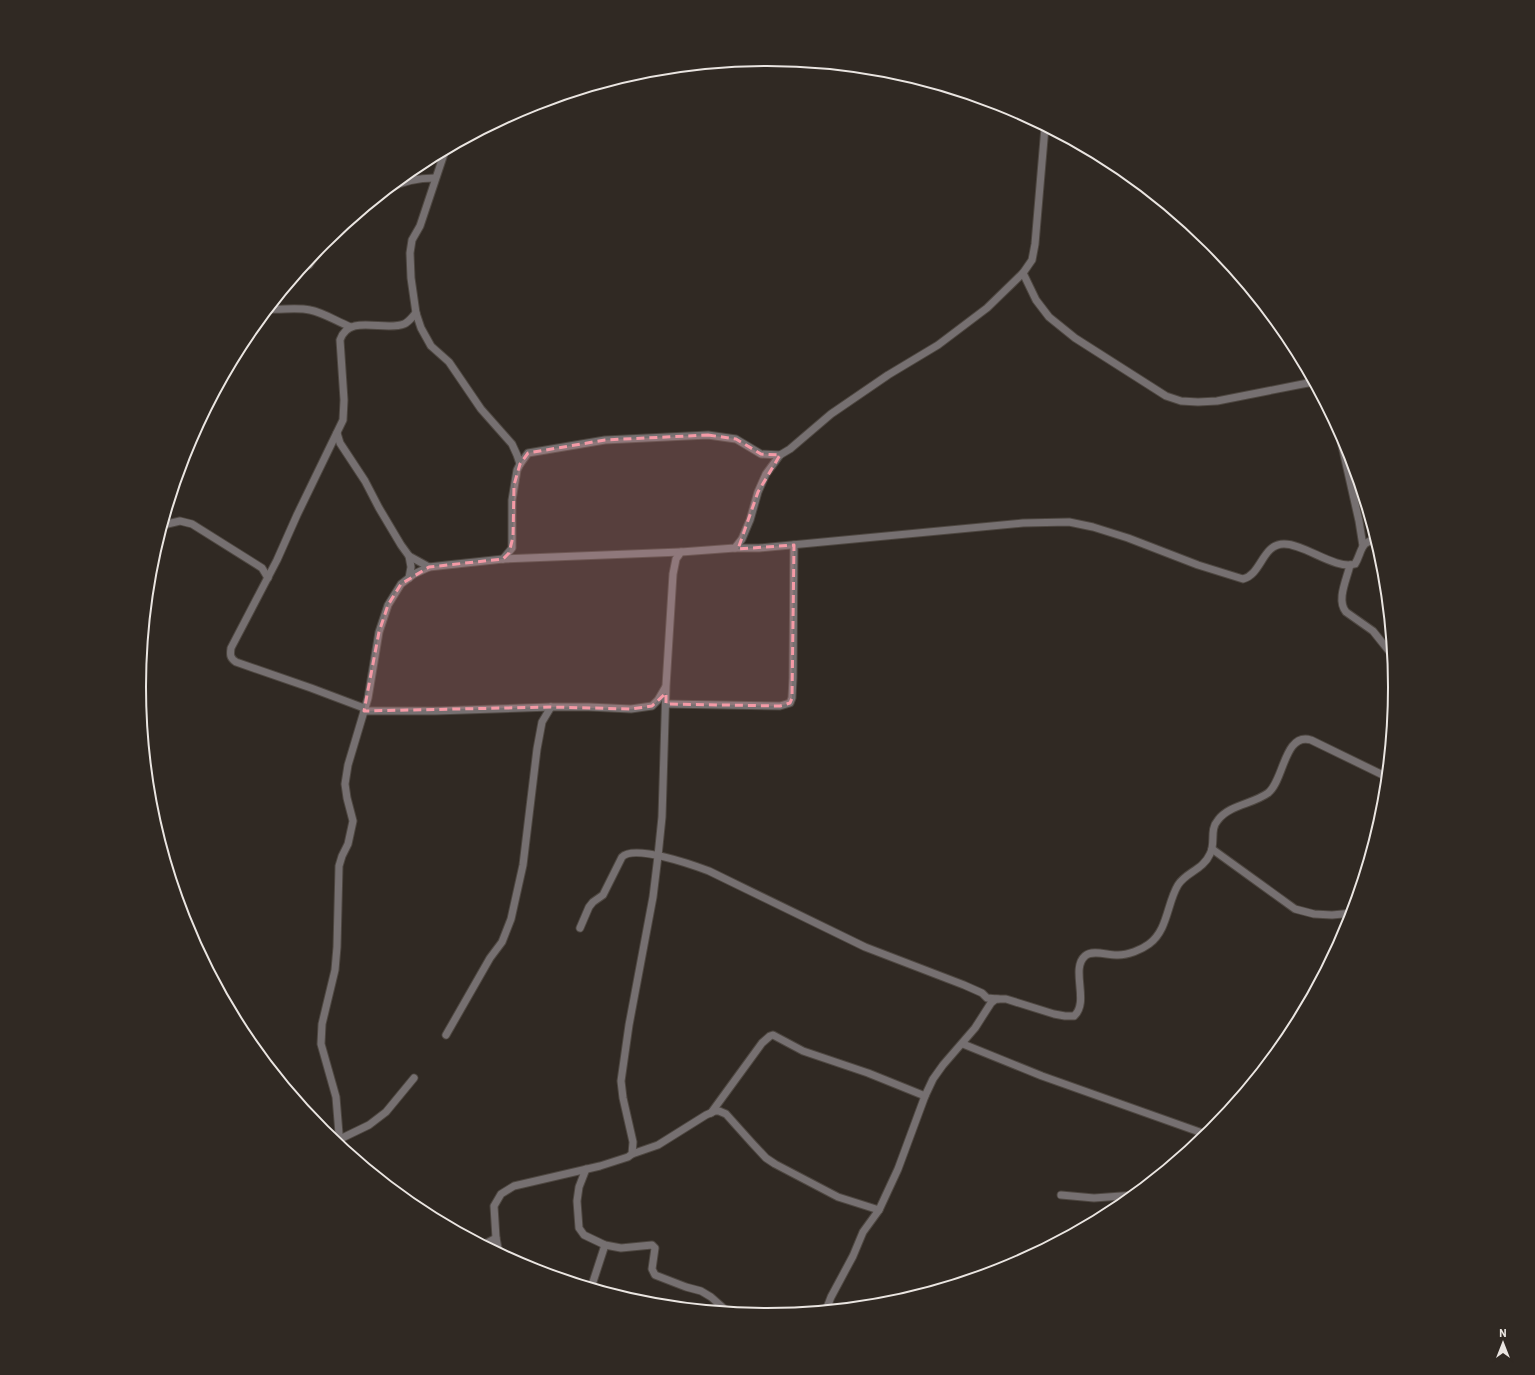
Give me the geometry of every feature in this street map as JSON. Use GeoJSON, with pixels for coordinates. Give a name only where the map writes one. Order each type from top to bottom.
{"type":"FeatureCollection","features":[{"type":"Feature","properties":{"kind":"street"},"geometry":{"type":"LineString","coordinates":[[735,548],[742,539],[750,520],[758,492],[766,474],[780,455],[790,449],[831,414],[888,375],[938,345],[980,313],[1023,273],[1032,260],[1035,244],[1045,131]]}},
{"type":"Feature","properties":{"kind":"street"},"geometry":{"type":"LineString","coordinates":[[441,159],[420,226],[412,240],[410,253],[411,278],[416,313],[421,328],[431,346],[449,362],[481,409],[512,444],[520,464]]}},
{"type":"Feature","properties":{"kind":"street"},"geometry":{"type":"LineString","coordinates":[[408,181],[419,178],[435,178]]}},
{"type":"Feature","properties":{"kind":"street"},"geometry":{"type":"LineString","coordinates":[[1023,273],[1036,300],[1049,317],[1075,338],[1166,396],[1181,401],[1198,402],[1217,400],[1309,383]]}},
{"type":"Feature","properties":{"kind":"street"},"geometry":{"type":"LineString","coordinates":[[274,309],[308,309],[328,316],[337,322],[351,327]]}},
{"type":"Feature","properties":{"kind":"street"},"geometry":{"type":"LineString","coordinates":[[416,313],[405,324],[395,326],[354,326],[342,333],[340,340],[344,400],[343,420],[268,578],[234,639],[230,654],[231,659],[311,688],[364,710],[435,711],[535,707],[631,709],[652,706],[666,713]]}},
{"type":"Feature","properties":{"kind":"street"},"geometry":{"type":"LineString","coordinates":[[337,433],[340,444],[365,481],[379,508],[409,556],[411,567],[409,578]]}},
{"type":"Feature","properties":{"kind":"street"},"geometry":{"type":"LineString","coordinates":[[512,444],[528,453],[605,440],[708,435],[736,440],[761,454],[780,455]]}},
{"type":"Feature","properties":{"kind":"street"},"geometry":{"type":"LineString","coordinates":[[503,559],[512,548],[512,500],[520,464],[528,453]]}},
{"type":"Feature","properties":{"kind":"street"},"geometry":{"type":"LineString","coordinates":[[1345,458],[1358,515],[1363,546]]}},
{"type":"Feature","properties":{"kind":"street"},"geometry":{"type":"LineString","coordinates":[[168,524],[180,521],[192,524],[262,568],[268,578]]}},
{"type":"Feature","properties":{"kind":"street"},"geometry":{"type":"LineString","coordinates":[[340,1138],[336,1097],[322,1044],[322,1024],[335,970],[340,866],[342,856],[348,844],[353,821],[345,784],[348,765],[368,698],[379,632],[388,605],[401,584],[414,574],[429,567],[503,559],[759,548],[1023,523],[1069,522],[1093,526],[1198,565],[1243,579],[1249,578],[1254,574],[1268,551],[1277,545],[1290,545],[1341,564],[1350,565],[1355,564],[1363,546],[1371,540]]}},
{"type":"Feature","properties":{"kind":"street"},"geometry":{"type":"LineString","coordinates":[[666,704],[780,706],[790,703],[792,698],[793,678],[794,545]]}},
{"type":"Feature","properties":{"kind":"street"},"geometry":{"type":"LineString","coordinates":[[632,1154],[634,1142],[623,1098],[622,1081],[629,1025],[653,897],[658,856],[662,817],[666,686],[673,574],[676,559],[681,552]]}},
{"type":"Feature","properties":{"kind":"street"},"geometry":{"type":"LineString","coordinates":[[409,556],[429,567]]}},
{"type":"Feature","properties":{"kind":"street"},"geometry":{"type":"LineString","coordinates":[[1350,565],[1341,600],[1342,608],[1373,631],[1388,650]]}},
{"type":"Feature","properties":{"kind":"street"},"geometry":{"type":"LineString","coordinates":[[652,706],[658,700],[666,686]]}},
{"type":"Feature","properties":{"kind":"street"},"geometry":{"type":"LineString","coordinates":[[535,707],[544,717]]}},
{"type":"Feature","properties":{"kind":"street"},"geometry":{"type":"LineString","coordinates":[[446,1035],[490,958],[502,942],[511,919],[523,865],[537,749],[544,717],[551,707]]}},
{"type":"Feature","properties":{"kind":"street"},"geometry":{"type":"LineString","coordinates":[[580,928],[592,902],[603,895],[622,857],[625,854],[635,853],[658,856],[709,871],[865,947],[964,985],[987,998],[1017,1002],[1054,1014],[1074,1016],[1078,1013],[1080,1006],[1080,965],[1085,956],[1095,953],[1117,955],[1127,954],[1149,944],[1156,936],[1165,920],[1178,885],[1186,876],[1206,861],[1212,849],[1213,827],[1217,821],[1227,811],[1268,793],[1273,788],[1295,742],[1305,738],[1311,740],[1383,775]]}},
{"type":"Feature","properties":{"kind":"street"},"geometry":{"type":"LineString","coordinates":[[1212,849],[1295,909],[1310,913],[1332,915],[1346,914]]}},
{"type":"Feature","properties":{"kind":"street"},"geometry":{"type":"LineString","coordinates":[[828,1306],[853,1256],[863,1232],[879,1210],[898,1169],[925,1096],[933,1079],[942,1065],[963,1044],[991,1003],[996,999],[1000,999]]}},
{"type":"Feature","properties":{"kind":"street"},"geometry":{"type":"LineString","coordinates":[[498,1247],[494,1206],[501,1194],[514,1186],[586,1169],[628,1157],[632,1154],[658,1145],[711,1112],[727,1093],[762,1043],[770,1036],[773,1035],[803,1051],[868,1072],[925,1096]]}},
{"type":"Feature","properties":{"kind":"street"},"geometry":{"type":"LineString","coordinates":[[963,1044],[1049,1078],[1200,1133]]}},
{"type":"Feature","properties":{"kind":"street"},"geometry":{"type":"LineString","coordinates":[[343,1141],[369,1125],[386,1112],[414,1078]]}},
{"type":"Feature","properties":{"kind":"street"},"geometry":{"type":"LineString","coordinates":[[711,1112],[719,1111],[726,1114],[756,1148],[775,1164],[838,1197],[879,1210]]}},
{"type":"Feature","properties":{"kind":"street"},"geometry":{"type":"LineString","coordinates":[[586,1169],[579,1187],[577,1201],[579,1228],[584,1235],[605,1245],[621,1248],[652,1245],[655,1248],[652,1269],[655,1275],[701,1291],[711,1297],[723,1308]]}},
{"type":"Feature","properties":{"kind":"street"},"geometry":{"type":"LineString","coordinates":[[1061,1195],[1094,1198],[1125,1196]]}},
{"type":"Feature","properties":{"kind":"street"},"geometry":{"type":"LineString","coordinates":[[487,1242],[496,1238]]}},
{"type":"Feature","properties":{"kind":"street"},"geometry":{"type":"LineString","coordinates":[[592,1284],[605,1245]]}},
{"type":"Feature","properties":{"kind":"highlighted area"},"geometry":{"type":"Polygon","coordinates":[[[708,435],[736,439],[761,454],[780,455],[758,492],[738,549],[794,545],[792,698],[790,703],[780,706],[666,704],[666,693],[652,706],[631,709],[551,707],[364,711],[379,632],[388,605],[401,584],[429,567],[503,559],[509,553],[513,537],[514,485],[520,464],[528,453],[605,440],[708,435]]]}}]}
